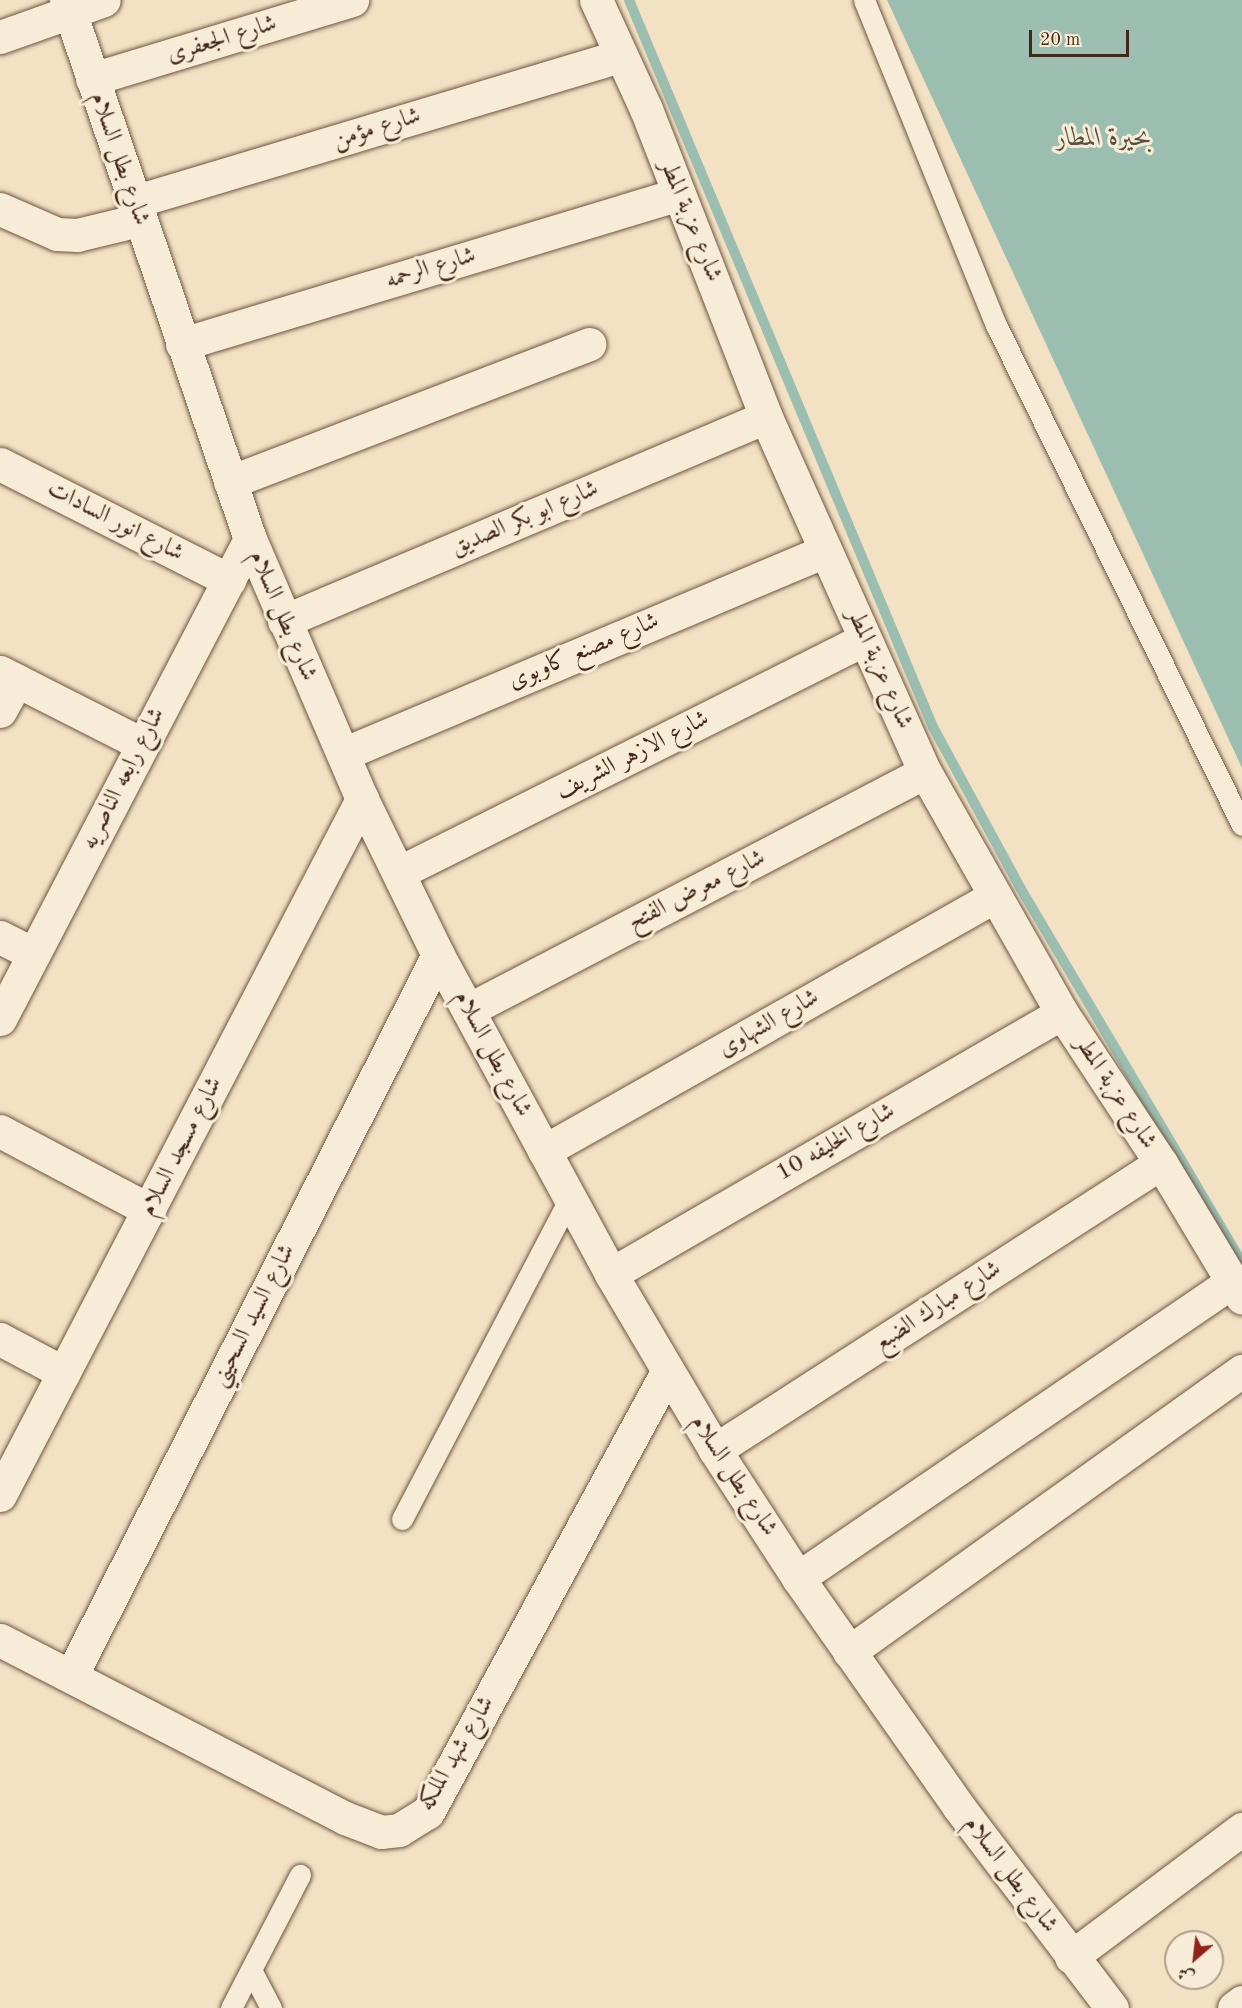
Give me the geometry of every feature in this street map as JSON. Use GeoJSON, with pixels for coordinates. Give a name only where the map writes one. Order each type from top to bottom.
{"type":"FeatureCollection","features":[{"type":"Feature","properties":{"kind":"street"},"geometry":{"type":"LineString","coordinates":[[0,37],[68,5],[104,0]]}},
{"type":"Feature","properties":{"kind":"street","name":"شارع الجعفرى"},"geometry":{"type":"LineString","coordinates":[[92,79],[352,0]]}},
{"type":"Feature","properties":{"kind":"street","name":"شارع عزبة المطر"},"geometry":{"type":"LineString","coordinates":[[596,0],[679,194],[766,417],[925,772],[1062,1013],[1161,1163],[1238,1289]]}},
{"type":"Feature","properties":{"kind":"street","name":"شارع بطل السلام"},"geometry":{"type":"LineString","coordinates":[[68,5],[136,211],[250,540],[362,799],[400,872],[438,955],[611,1274],[715,1450],[849,1652],[1071,1957],[1112,2008]]}},
{"type":"Feature","properties":{"kind":"street","name":"شارع مؤمن"},"geometry":{"type":"LineString","coordinates":[[4,219],[77,235],[136,211],[621,56]]}},
{"type":"Feature","properties":{"kind":"street","name":"شارع الرحمه"},"geometry":{"type":"LineString","coordinates":[[182,344],[679,194]]}},
{"type":"Feature","properties":{"kind":"street"},"geometry":{"type":"LineString","coordinates":[[230,482],[589,344]]}},
{"type":"Feature","properties":{"kind":"street","name":"شارع ابو بكر الصديق"},"geometry":{"type":"LineString","coordinates":[[284,621],[766,417]]}},
{"type":"Feature","properties":{"kind":"street","name":"شارع انور السادات"},"geometry":{"type":"LineString","coordinates":[[0,464],[229,580]]}},
{"type":"Feature","properties":{"kind":"street","name":"شارع رابعه الناصريه"},"geometry":{"type":"LineString","coordinates":[[0,1018],[250,540]]}},
{"type":"Feature","properties":{"kind":"street","name":"شارع مصنع كاوبوى"},"geometry":{"type":"LineString","coordinates":[[343,754],[825,551]]}},
{"type":"Feature","properties":{"kind":"street","name":"شارع الازهر الشريف"},"geometry":{"type":"LineString","coordinates":[[400,872],[866,639]]}},
{"type":"Feature","properties":{"kind":"street"},"geometry":{"type":"LineString","coordinates":[[0,711],[8,676],[142,744]]}},
{"type":"Feature","properties":{"kind":"street","name":"شارع معرض الفتح"},"geometry":{"type":"LineString","coordinates":[[468,1010],[925,772]]}},
{"type":"Feature","properties":{"kind":"street","name":"شارع مسجد السلام"},"geometry":{"type":"LineString","coordinates":[[0,1495],[362,799]]}},
{"type":"Feature","properties":{"kind":"street","name":"شارع الشهاوى"},"geometry":{"type":"LineString","coordinates":[[544,1151],[995,896]]}},
{"type":"Feature","properties":{"kind":"street"},"geometry":{"type":"LineString","coordinates":[[0,937],[33,954]]}},
{"type":"Feature","properties":{"kind":"street","name":"شارع السيد السحيني"},"geometry":{"type":"LineString","coordinates":[[71,1676],[438,955]]}},
{"type":"Feature","properties":{"kind":"street","name":"شارع الخليفه 10"},"geometry":{"type":"LineString","coordinates":[[611,1274],[1062,1013]]}},
{"type":"Feature","properties":{"kind":"street"},"geometry":{"type":"LineString","coordinates":[[0,1131],[149,1210]]}},
{"type":"Feature","properties":{"kind":"street","name":"شارع مبارك الضبع"},"geometry":{"type":"LineString","coordinates":[[715,1450],[1161,1163]]}},
{"type":"Feature","properties":{"kind":"street"},"geometry":{"type":"LineString","coordinates":[[798,1578],[1238,1289]]}},
{"type":"Feature","properties":{"kind":"street"},"geometry":{"type":"LineString","coordinates":[[0,1339],[64,1373]]}},
{"type":"Feature","properties":{"kind":"street"},"geometry":{"type":"LineString","coordinates":[[849,1652],[1242,1371]]}},
{"type":"Feature","properties":{"kind":"street","name":"شارع شهد الملكه"},"geometry":{"type":"LineString","coordinates":[[0,1640],[364,1827],[399,1830],[415,1823],[428,1812],[667,1372]]}},
{"type":"Feature","properties":{"kind":"street"},"geometry":{"type":"LineString","coordinates":[[1071,1957],[1242,1829]]}},
{"type":"Feature","properties":{"kind":"street"},"geometry":{"type":"LineString","coordinates":[[1234,2008],[1242,2002]]}},
{"type":"Feature","properties":{"kind":"lane"},"geometry":{"type":"LineString","coordinates":[[864,0],[996,325],[1242,825]]}},
{"type":"Feature","properties":{"kind":"lane"},"geometry":{"type":"LineString","coordinates":[[402,1519],[570,1198]]}},
{"type":"Feature","properties":{"kind":"lane"},"geometry":{"type":"LineString","coordinates":[[231,2008],[300,1875]]}},
{"type":"Feature","properties":{"kind":"lane"},"geometry":{"type":"LineString","coordinates":[[251,1970],[271,2008]]}},
{"type":"Feature","properties":{"kind":"water","name":"بحيرة المطار"},"geometry":{"type":"Polygon","coordinates":[[[887,0],[1242,0],[1242,768],[887,0]]]}},
{"type":"Feature","properties":{"kind":"waterway"},"geometry":{"type":"LineString","coordinates":[[629,0],[933,727],[1021,889],[1242,1262]]}}]}
